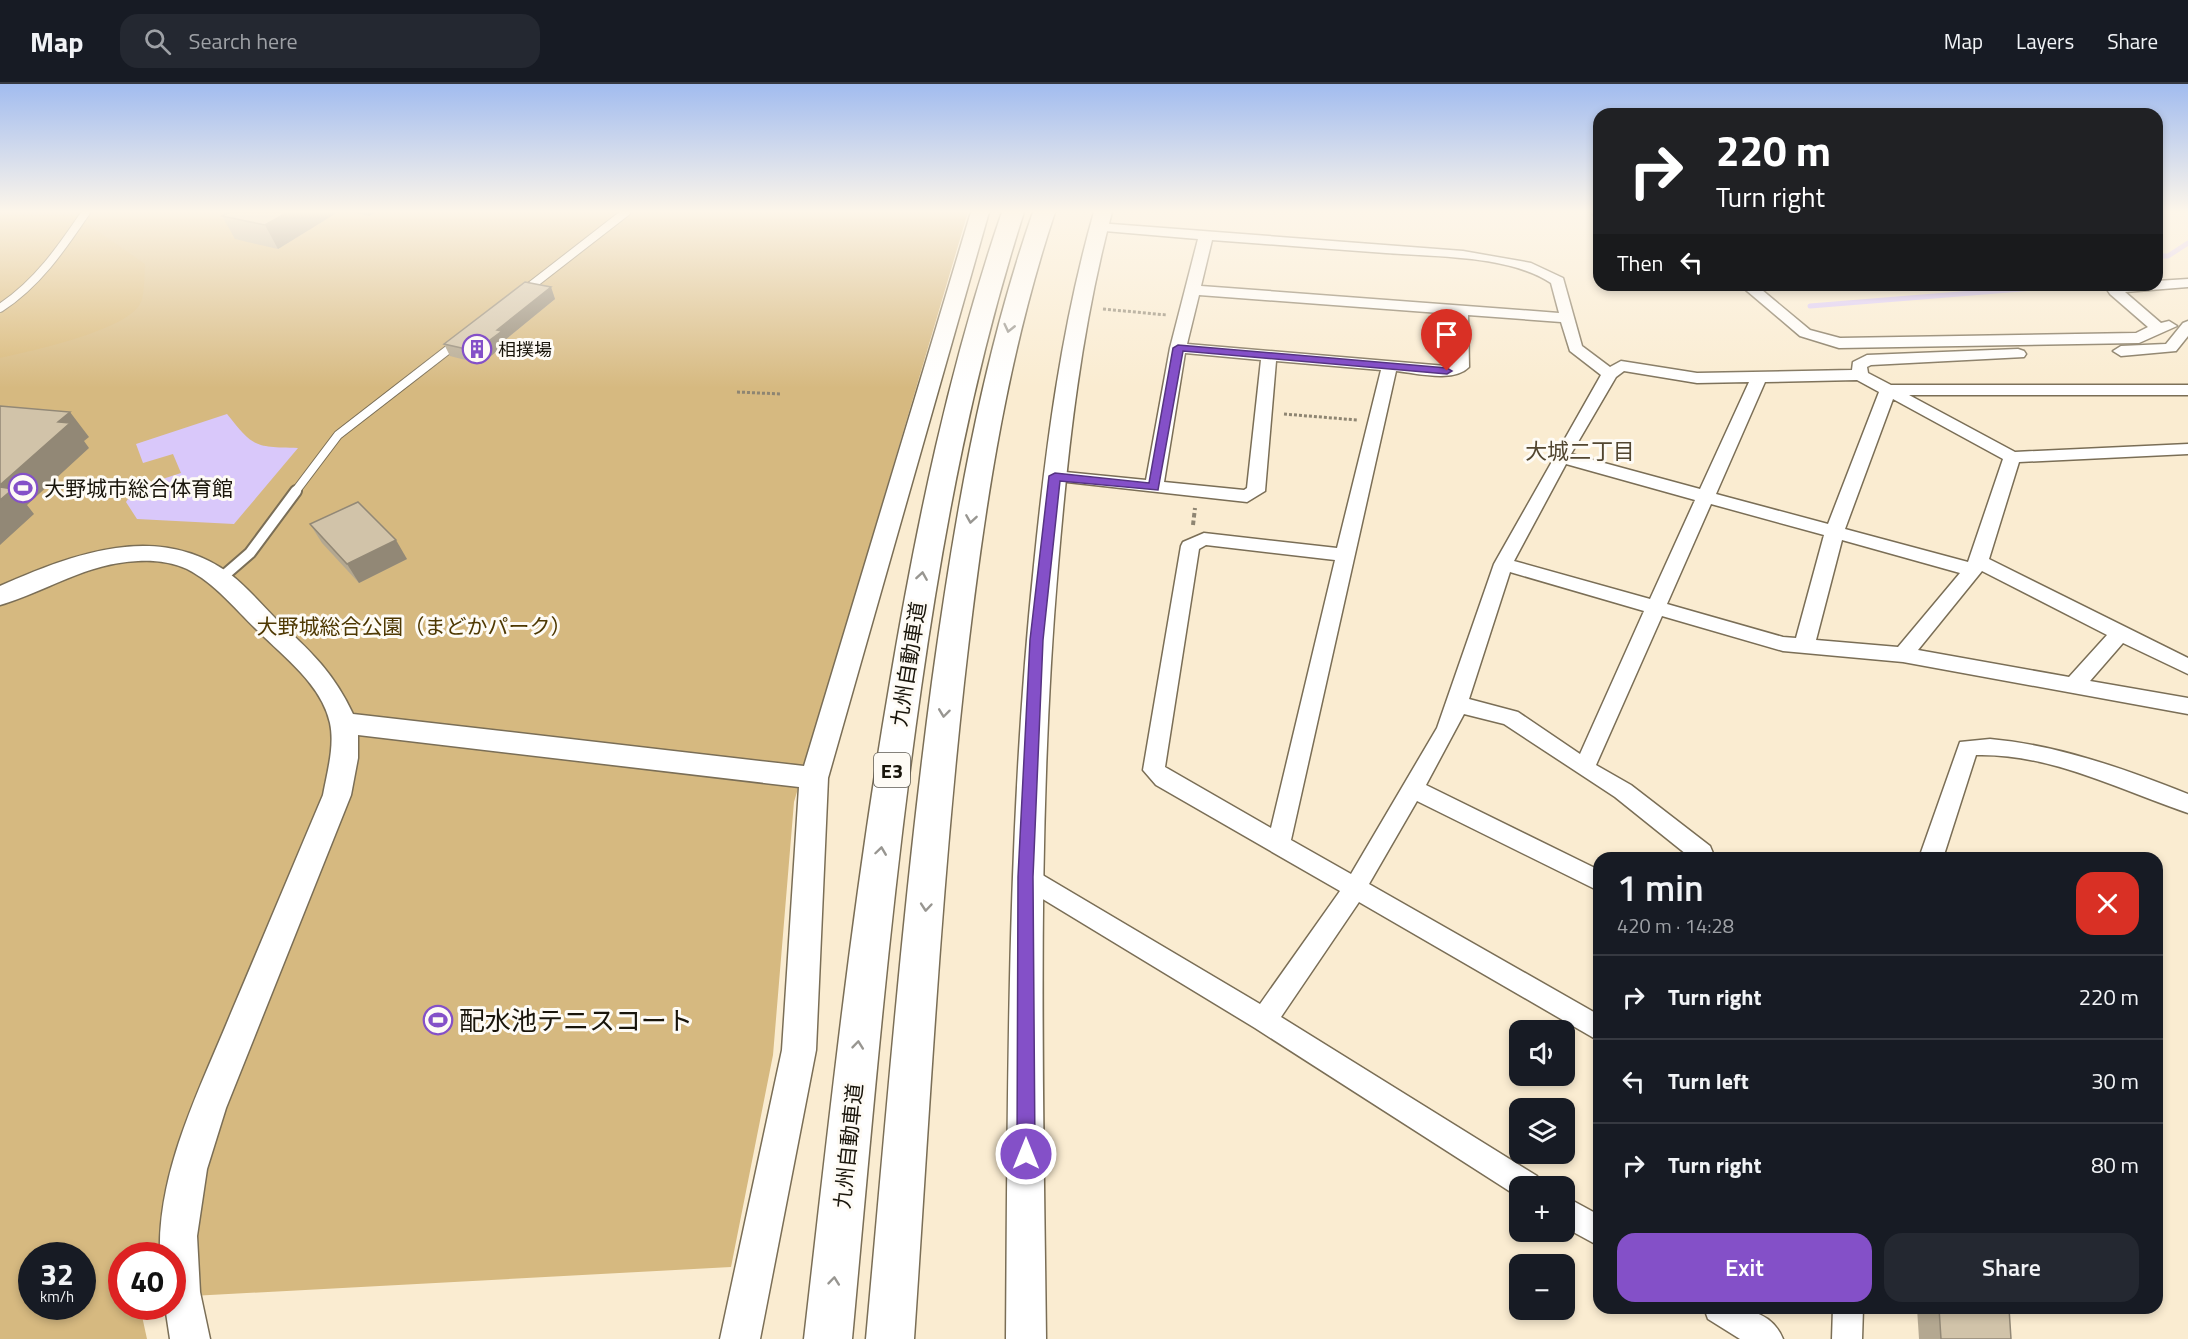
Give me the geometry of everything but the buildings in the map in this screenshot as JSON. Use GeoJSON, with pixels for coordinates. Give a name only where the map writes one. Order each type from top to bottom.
{"type":"FeatureCollection","features":[{"type":"Feature","properties":{"kind":"highway","name":"九州自動車道"},"geometry":{"type":"LineString","coordinates":[[828,1339],[867,958],[899,720],[925,560],[965,371],[992,271]]}},
{"type":"Feature","properties":{"kind":"highway","name":"九州自動車道"},"geometry":{"type":"LineString","coordinates":[[890,1339],[941,742],[964,564],[982,452],[998,373],[1026,271]]}},
{"type":"Feature","properties":{"kind":"street"},"geometry":{"type":"LineString","coordinates":[[740,1339],[799,1050],[814,778],[963,271]]}},
{"type":"Feature","properties":{"kind":"street"},"geometry":{"type":"LineString","coordinates":[[1026,1339],[1026,877],[1037,640],[1055,476],[1078,307],[1088,271]]}},
{"type":"Feature","properties":{"kind":"street"},"geometry":{"type":"LineString","coordinates":[[1154,488],[1178,348],[1197,271]]}},
{"type":"Feature","properties":{"kind":"street"},"geometry":{"type":"LineString","coordinates":[[1537,271],[1551,274],[1558,281],[1575,348],[1589,361],[1610,374]]}},
{"type":"Feature","properties":{"kind":"street"},"geometry":{"type":"LineString","coordinates":[[2163,285],[2188,283]]}},
{"type":"Feature","properties":{"kind":"street"},"geometry":{"type":"LineString","coordinates":[[1192,290],[1567,318]]}},
{"type":"Feature","properties":{"kind":"street"},"geometry":{"type":"LineString","coordinates":[[1754,291],[1805,333],[1839,343],[2139,338],[2158,327],[2188,324]]}},
{"type":"Feature","properties":{"kind":"street"},"geometry":{"type":"LineString","coordinates":[[2115,291],[2158,327]]}},
{"type":"Feature","properties":{"kind":"street"},"geometry":{"type":"LineString","coordinates":[[1178,348],[1447,371],[1461,367],[1460,309]]}},
{"type":"Feature","properties":{"kind":"street"},"geometry":{"type":"LineString","coordinates":[[1860,375],[1859,365],[1867,360],[2171,348],[2188,324]]}},
{"type":"Feature","properties":{"kind":"street"},"geometry":{"type":"LineString","coordinates":[[1055,476],[1247,496],[1256,491],[1269,356]]}},
{"type":"Feature","properties":{"kind":"street"},"geometry":{"type":"LineString","coordinates":[[1279,844],[1390,365]]}},
{"type":"Feature","properties":{"kind":"street"},"geometry":{"type":"LineString","coordinates":[[1264,1020],[1355,888],[1447,729],[1503,564],[1561,457],[1610,374],[1621,366],[1697,378],[1860,375],[2012,457],[2188,448]]}},
{"type":"Feature","properties":{"kind":"street"},"geometry":{"type":"LineString","coordinates":[[1584,768],[1658,607],[1705,495],[1759,376]]}},
{"type":"Feature","properties":{"kind":"street"},"geometry":{"type":"LineString","coordinates":[[1888,390],[2188,390]]}},
{"type":"Feature","properties":{"kind":"street"},"geometry":{"type":"LineString","coordinates":[[1804,646],[1835,530],[1888,390]]}},
{"type":"Feature","properties":{"kind":"street"},"geometry":{"type":"LineString","coordinates":[[1561,457],[1976,566],[2188,667]]}},
{"type":"Feature","properties":{"kind":"street"},"geometry":{"type":"LineString","coordinates":[[1903,655],[1976,566],[2012,457]]}},
{"type":"Feature","properties":{"kind":"street"},"geometry":{"type":"LineString","coordinates":[[1347,555],[1204,539],[1190,546],[1154,770],[1164,779],[1593,1026]]}},
{"type":"Feature","properties":{"kind":"street"},"geometry":{"type":"LineString","coordinates":[[0,596],[73,565],[120,554],[143,553],[176,557],[200,565],[220,579],[320,676],[344,723],[344,758],[337,795],[209,1108],[189,1168],[178,1236],[181,1292],[190,1339]]}},
{"type":"Feature","properties":{"kind":"street"},"geometry":{"type":"LineString","coordinates":[[1503,564],[1783,644],[1903,655],[2188,706]]}},
{"type":"Feature","properties":{"kind":"street"},"geometry":{"type":"LineString","coordinates":[[2074,684],[2120,633]]}},
{"type":"Feature","properties":{"kind":"street"},"geometry":{"type":"LineString","coordinates":[[1457,704],[1511,718],[1584,768],[1623,791],[1699,852]]}},
{"type":"Feature","properties":{"kind":"street"},"geometry":{"type":"LineString","coordinates":[[344,723],[814,778]]}},
{"type":"Feature","properties":{"kind":"street"},"geometry":{"type":"LineString","coordinates":[[1933,852],[1968,748],[1985,745],[2068,761],[2123,777],[2188,804]]}},
{"type":"Feature","properties":{"kind":"street"},"geometry":{"type":"LineString","coordinates":[[1411,788],[1593,878]]}},
{"type":"Feature","properties":{"kind":"street"},"geometry":{"type":"LineString","coordinates":[[1026,877],[1264,1020],[1511,1176]]}},
{"type":"Feature","properties":{"kind":"street"},"geometry":{"type":"LineString","coordinates":[[1575,1217],[1593,1228]]}},
{"type":"Feature","properties":{"kind":"street"},"geometry":{"type":"LineString","coordinates":[[1728,1314],[1768,1339]]}},
{"type":"Feature","properties":{"kind":"street"},"geometry":{"type":"LineString","coordinates":[[1847,1339],[1848,1314]]}},
{"type":"Feature","properties":{"kind":"lane"},"geometry":{"type":"LineString","coordinates":[[0,308],[23,293],[28,282],[42,271]]}},
{"type":"Feature","properties":{"kind":"lane"},"geometry":{"type":"LineString","coordinates":[[513,299],[550,271]]}},
{"type":"Feature","properties":{"kind":"lane"},"geometry":{"type":"LineString","coordinates":[[220,579],[250,553],[338,435],[466,336]]}},
{"type":"Feature","properties":{"kind":"path"},"geometry":{"type":"LineString","coordinates":[[1078,307],[1186,316]]}},
{"type":"Feature","properties":{"kind":"path"},"geometry":{"type":"LineString","coordinates":[[737,392],[781,394]]}},
{"type":"Feature","properties":{"kind":"path"},"geometry":{"type":"LineString","coordinates":[[1264,412],[1376,422]]}},
{"type":"Feature","properties":{"kind":"path"},"geometry":{"type":"LineString","coordinates":[[1190,546],[1197,492]]}},
{"type":"Feature","properties":{"kind":"green space","name":"大野城総合公園（まどかパーク）"},"geometry":{"type":"Polygon","coordinates":[[[0,271],[951,271],[794,802],[773,1055],[731,1267],[186,1296],[186,1242],[108,1242],[108,1320],[143,1320],[147,1339],[0,1339],[0,271]]]}},
{"type":"Feature","properties":{"kind":"shaded area"},"geometry":{"type":"Polygon","coordinates":[[[0,271],[145,271],[142,300],[131,314],[97,331],[54,345],[0,358],[0,271]]]}},
{"type":"Feature","properties":{"kind":"shaded area"},"geometry":{"type":"Polygon","coordinates":[[[227,414],[243,434],[257,443],[264,446],[298,448],[234,524],[137,519],[126,502],[135,488],[181,473],[173,454],[143,463],[136,444],[227,414]]]}},
{"type":"Feature","properties":{"kind":"waterway"},"geometry":{"type":"LineString","coordinates":[[1810,306],[1998,291]]}},
{"type":"Feature","properties":{"kind":"place","name":"相撲場"},"geometry":{"type":"Point","coordinates":[477,349]}},
{"type":"Feature","properties":{"kind":"place","name":"大野城市総合体育館"},"geometry":{"type":"Point","coordinates":[23,488]}},
{"type":"Feature","properties":{"kind":"place","name":"配水池テニスコート"},"geometry":{"type":"Point","coordinates":[438,1020]}},
{"type":"Feature","properties":{"kind":"district","name":"大城二丁目"},"geometry":{"type":"Point","coordinates":[1580,451]}},
{"type":"Feature","properties":{"kind":"route"},"geometry":{"type":"LineString","coordinates":[[1026,1154],[1026,877],[1037,640],[1055,476],[1154,488],[1178,348],[1447,371]]}}]}
